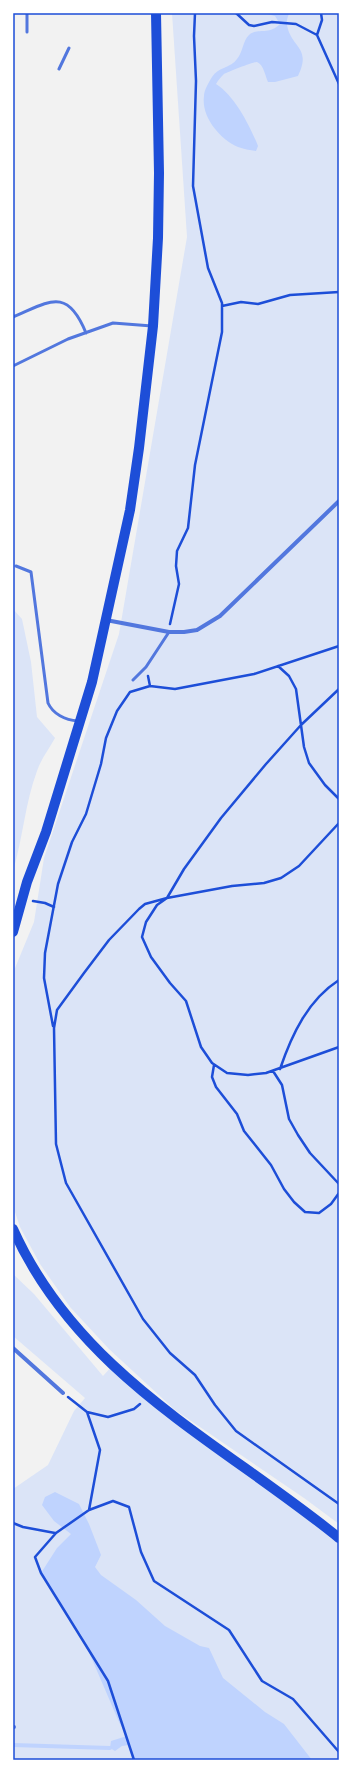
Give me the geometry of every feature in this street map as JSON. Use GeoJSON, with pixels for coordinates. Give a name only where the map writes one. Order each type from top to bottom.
{"type":"FeatureCollection","features":[{"type":"Feature","properties":{"kind":"main road"},"geometry":{"type":"LineString","coordinates":[[13,932],[22,900],[46,832],[92,682],[130,510],[139,448],[153,326],[158,238],[159,173],[156,13]]}},
{"type":"Feature","properties":{"kind":"main road"},"geometry":{"type":"LineString","coordinates":[[13,1229],[28,1261],[49,1294],[82,1334],[112,1366],[148,1398],[339,1538]]}},
{"type":"Feature","properties":{"kind":"street"},"geometry":{"type":"LineString","coordinates":[[106,620],[168,632],[197,630],[220,616],[339,501]]}},
{"type":"Feature","properties":{"kind":"street"},"geometry":{"type":"LineString","coordinates":[[13,1348],[64,1393]]}},
{"type":"Feature","properties":{"kind":"lane"},"geometry":{"type":"LineString","coordinates":[[27,13],[27,32]]}},
{"type":"Feature","properties":{"kind":"lane"},"geometry":{"type":"LineString","coordinates":[[59,69],[69,48]]}},
{"type":"Feature","properties":{"kind":"lane"},"geometry":{"type":"LineString","coordinates":[[13,317],[50,302],[62,302],[72,307],[78,315],[86,332]]}},
{"type":"Feature","properties":{"kind":"lane"},"geometry":{"type":"LineString","coordinates":[[13,366],[68,339],[113,323],[153,326]]}},
{"type":"Feature","properties":{"kind":"lane"},"geometry":{"type":"LineString","coordinates":[[16,566],[31,572],[48,703],[51,709],[64,718],[81,721]]}},
{"type":"Feature","properties":{"kind":"lane"},"geometry":{"type":"LineString","coordinates":[[134,680],[146,667],[168,632]]}},
{"type":"Feature","properties":{"kind":"path"},"geometry":{"type":"LineString","coordinates":[[168,632],[180,584],[176,566],[177,551],[188,528],[195,465],[222,332],[222,306],[208,268],[193,186],[196,81],[194,36],[195,13]]}},
{"type":"Feature","properties":{"kind":"path"},"geometry":{"type":"LineString","coordinates":[[236,13],[249,25],[274,22],[291,24],[302,26],[317,35],[339,84]]}},
{"type":"Feature","properties":{"kind":"path"},"geometry":{"type":"LineString","coordinates":[[317,35],[322,20],[321,13]]}},
{"type":"Feature","properties":{"kind":"path"},"geometry":{"type":"LineString","coordinates":[[222,306],[241,302],[258,304],[290,295],[339,292]]}},
{"type":"Feature","properties":{"kind":"path"},"geometry":{"type":"LineString","coordinates":[[339,646],[254,674],[175,689],[150,686],[130,692],[117,711],[106,738],[101,764],[86,814],[72,842],[58,884],[45,952],[44,978],[54,1028],[56,1144],[66,1183],[143,1319],[170,1353],[195,1375],[215,1406],[236,1431],[339,1504]]}},
{"type":"Feature","properties":{"kind":"path"},"geometry":{"type":"LineString","coordinates":[[278,666],[289,676],[296,689],[304,747],[309,763],[325,785],[339,799]]}},
{"type":"Feature","properties":{"kind":"path"},"geometry":{"type":"LineString","coordinates":[[146,667],[150,686]]}},
{"type":"Feature","properties":{"kind":"path"},"geometry":{"type":"LineString","coordinates":[[339,689],[301,725],[221,818],[184,869],[167,898],[158,905],[146,922],[142,937],[151,957],[170,983],[186,1001],[201,1047],[214,1064],[227,1073],[248,1075],[273,1071],[339,1047]]}},
{"type":"Feature","properties":{"kind":"path"},"geometry":{"type":"LineString","coordinates":[[54,1028],[57,1010],[109,940],[139,908],[145,904],[167,898],[232,886],[264,883],[281,878],[299,866],[339,823]]}},
{"type":"Feature","properties":{"kind":"path"},"geometry":{"type":"LineString","coordinates":[[22,900],[45,903],[54,907]]}},
{"type":"Feature","properties":{"kind":"path"},"geometry":{"type":"LineString","coordinates":[[280,1069],[291,1038],[307,1010],[325,989],[339,980]]}},
{"type":"Feature","properties":{"kind":"path"},"geometry":{"type":"LineString","coordinates":[[214,1064],[212,1077],[216,1087],[237,1114],[244,1131],[271,1165],[284,1189],[294,1202],[305,1212],[319,1213],[331,1204],[339,1193]]}},
{"type":"Feature","properties":{"kind":"path"},"geometry":{"type":"LineString","coordinates":[[273,1071],[282,1086],[289,1119],[298,1135],[310,1153],[339,1184]]}},
{"type":"Feature","properties":{"kind":"path"},"geometry":{"type":"LineString","coordinates":[[64,1393],[87,1412],[108,1417],[134,1409],[148,1398]]}},
{"type":"Feature","properties":{"kind":"path"},"geometry":{"type":"LineString","coordinates":[[87,1412],[100,1450],[89,1510]]}},
{"type":"Feature","properties":{"kind":"path"},"geometry":{"type":"LineString","coordinates":[[134,1760],[108,1681],[41,1573],[35,1557],[56,1533],[89,1510],[113,1501],[129,1508],[141,1552],[154,1581],[229,1630],[262,1681],[293,1700],[339,1752]]}},
{"type":"Feature","properties":{"kind":"path"},"geometry":{"type":"LineString","coordinates":[[13,1523],[23,1527],[56,1533]]}},
{"type":"Feature","properties":{"kind":"shaded area"},"geometry":{"type":"Polygon","coordinates":[[[172,13],[339,13],[339,1524],[304,1498],[175,1410],[109,1349],[70,1307],[40,1264],[20,1227],[13,1206],[13,973],[34,922],[44,858],[119,634],[187,237],[172,13]]]}},
{"type":"Feature","properties":{"kind":"shaded area"},"geometry":{"type":"Polygon","coordinates":[[[13,609],[22,619],[31,662],[37,717],[55,738],[41,762],[33,783],[13,871],[13,609]]]}},
{"type":"Feature","properties":{"kind":"shaded area"},"geometry":{"type":"Polygon","coordinates":[[[13,1274],[34,1294],[103,1376],[112,1366],[339,1538],[339,1760],[13,1760],[13,1489],[48,1465],[74,1411],[85,1398],[13,1336],[13,1274]]]}},
{"type":"Feature","properties":{"kind":"water"},"geometry":{"type":"Polygon","coordinates":[[[263,13],[289,13],[287,24],[289,33],[302,53],[303,59],[298,76],[275,82],[268,82],[261,66],[259,63],[255,62],[224,74],[216,84],[223,89],[241,112],[258,146],[256,151],[238,147],[225,139],[219,133],[213,126],[206,112],[204,94],[212,77],[218,71],[234,62],[239,56],[245,40],[249,35],[256,32],[271,30],[280,24],[275,16],[263,13]]]}},
{"type":"Feature","properties":{"kind":"water"},"geometry":{"type":"Polygon","coordinates":[[[55,1492],[79,1504],[89,1524],[101,1555],[95,1567],[101,1575],[136,1600],[165,1626],[200,1646],[209,1648],[223,1678],[265,1712],[284,1724],[312,1760],[133,1760],[129,1745],[122,1746],[115,1751],[110,1748],[111,1741],[127,1736],[119,1722],[82,1636],[41,1573],[57,1548],[71,1534],[54,1521],[42,1505],[45,1497],[55,1492]]]}},
{"type":"Feature","properties":{"kind":"waterway"},"geometry":{"type":"LineString","coordinates":[[13,1745],[110,1748]]}}]}
